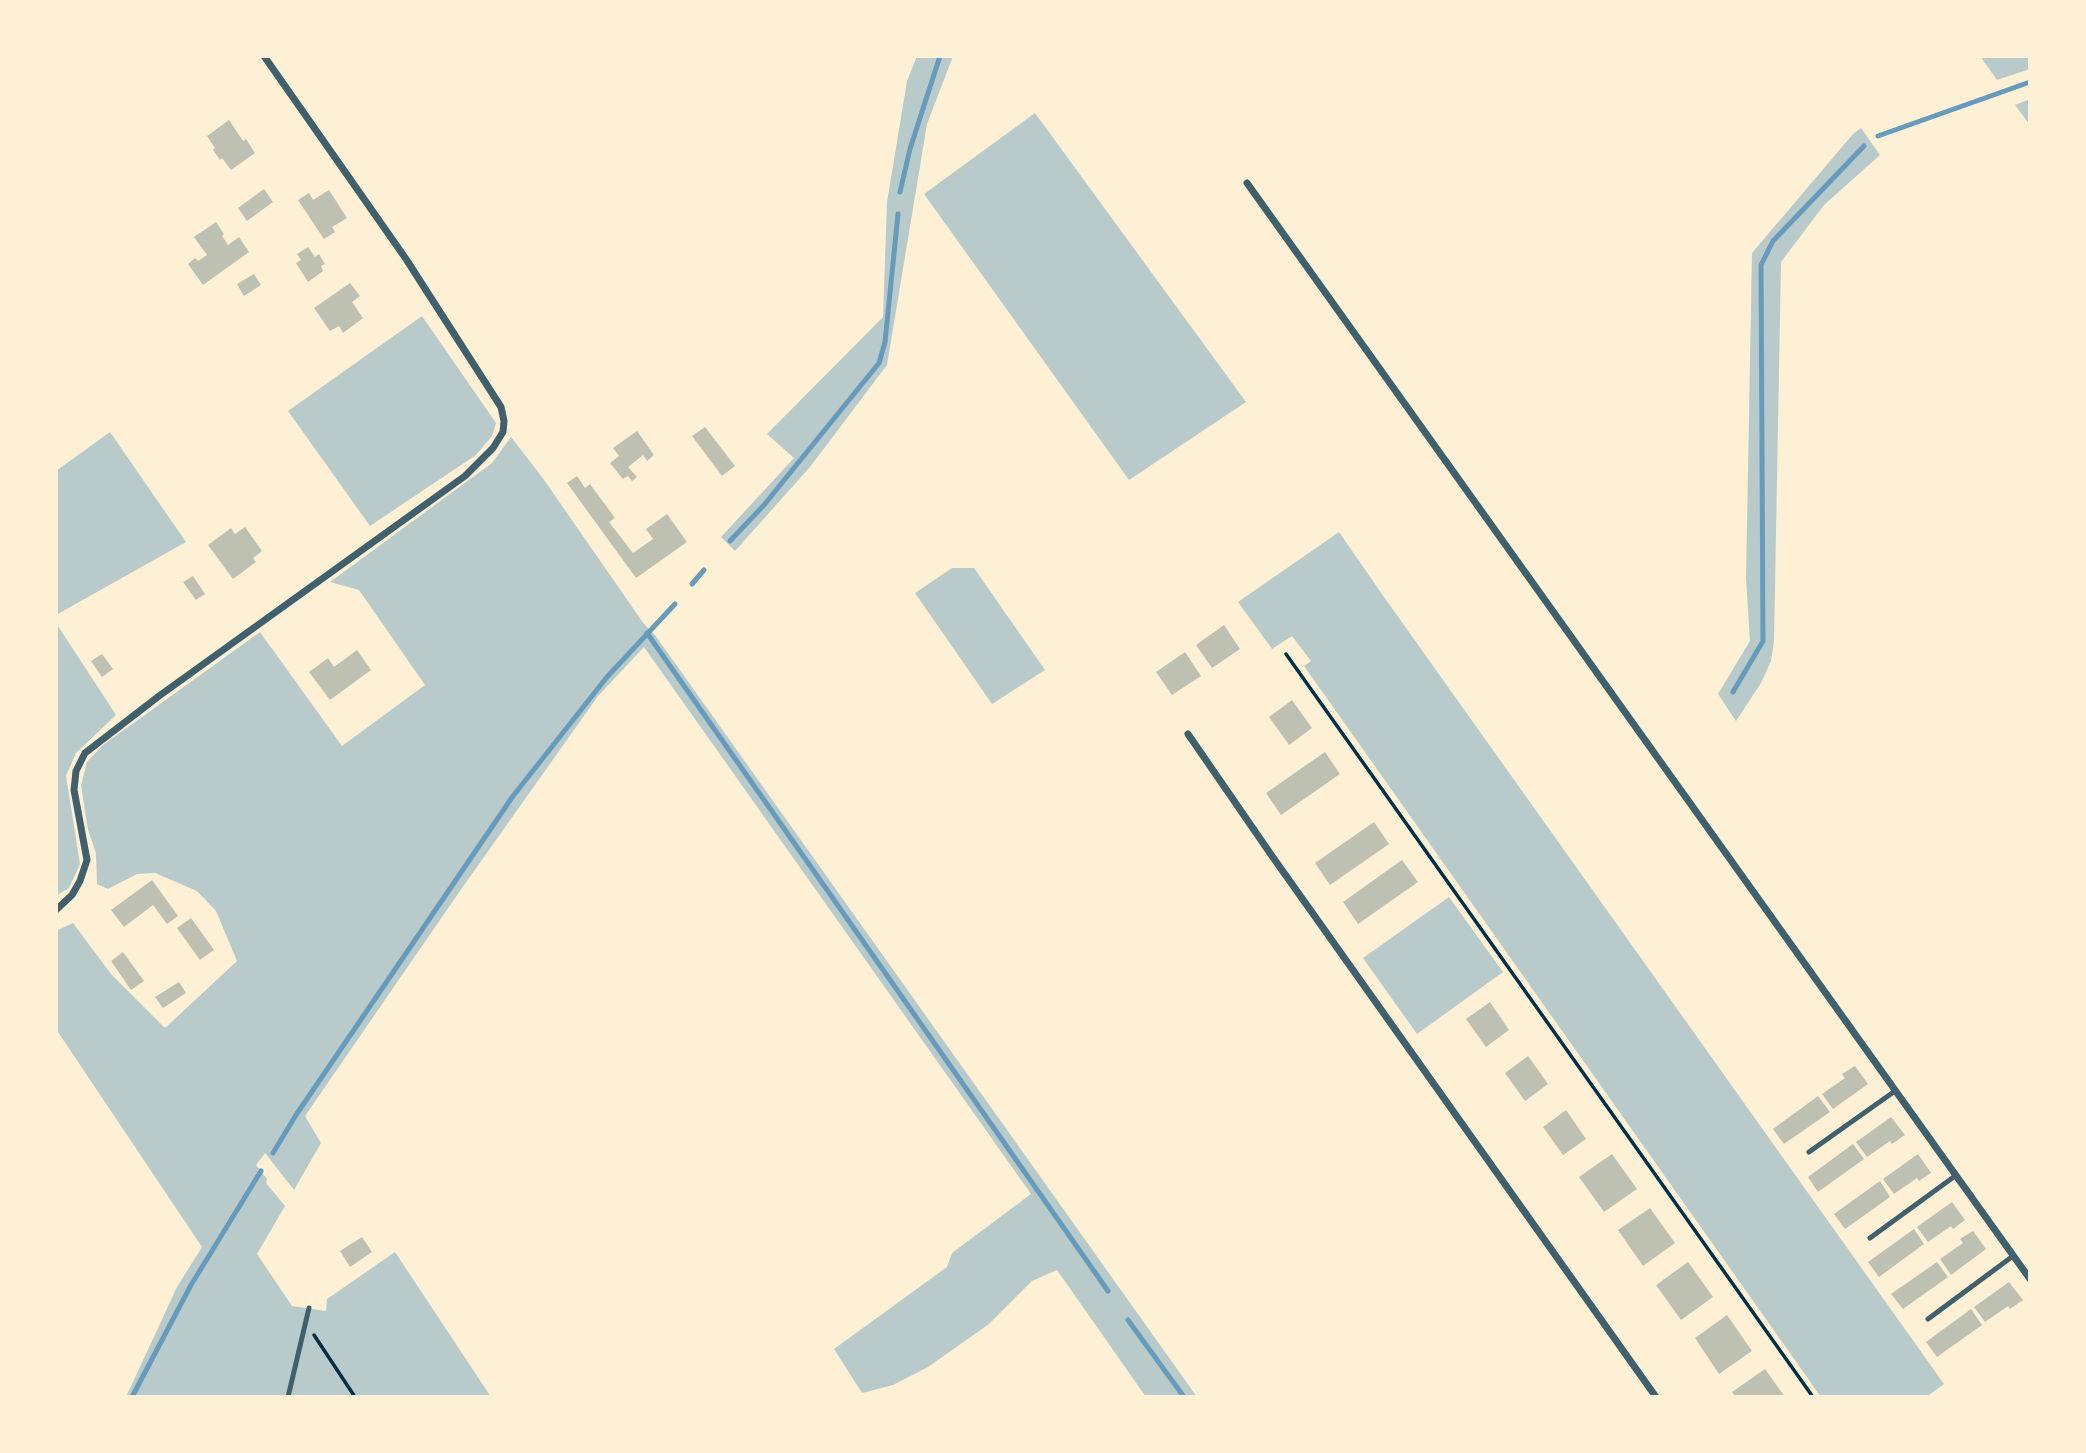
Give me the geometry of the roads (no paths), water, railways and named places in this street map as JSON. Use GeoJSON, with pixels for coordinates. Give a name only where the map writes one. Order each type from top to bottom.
{"type":"FeatureCollection","features":[{"type":"Feature","properties":{"kind":"street"},"geometry":{"type":"LineString","coordinates":[[56,910],[72,895],[87,860],[74,790],[76,771],[85,753],[159,696],[465,476],[494,449],[503,432],[501,407],[406,259],[264,56]]}},
{"type":"Feature","properties":{"kind":"street"},"geometry":{"type":"LineString","coordinates":[[1247,183],[2030,1279]]}},
{"type":"Feature","properties":{"kind":"street"},"geometry":{"type":"LineString","coordinates":[[1188,734],[1294,888],[1656,1397]]}},
{"type":"Feature","properties":{"kind":"lane"},"geometry":{"type":"LineString","coordinates":[[1809,1152],[1895,1091]]}},
{"type":"Feature","properties":{"kind":"lane"},"geometry":{"type":"LineString","coordinates":[[1870,1238],[1955,1176]]}},
{"type":"Feature","properties":{"kind":"lane"},"geometry":{"type":"LineString","coordinates":[[1928,1319],[2014,1256]]}},
{"type":"Feature","properties":{"kind":"lane"},"geometry":{"type":"LineString","coordinates":[[288,1397],[309,1308]]}},
{"type":"Feature","properties":{"kind":"waterway"},"geometry":{"type":"LineString","coordinates":[[900,192],[910,149],[940,56]]}},
{"type":"Feature","properties":{"kind":"waterway"},"geometry":{"type":"LineString","coordinates":[[1878,136],[2030,82]]}},
{"type":"Feature","properties":{"kind":"waterway"},"geometry":{"type":"LineString","coordinates":[[1733,692],[1763,641],[1761,265],[1773,241],[1864,146]]}},
{"type":"Feature","properties":{"kind":"waterway"},"geometry":{"type":"LineString","coordinates":[[730,541],[764,505],[879,363],[885,342],[898,214]]}},
{"type":"Feature","properties":{"kind":"waterway"},"geometry":{"type":"LineString","coordinates":[[692,584],[704,570]]}},
{"type":"Feature","properties":{"kind":"waterway"},"geometry":{"type":"LineString","coordinates":[[273,1153],[296,1115],[513,796],[607,677],[675,604]]}},
{"type":"Feature","properties":{"kind":"waterway"},"geometry":{"type":"LineString","coordinates":[[647,633],[1108,1291]]}},
{"type":"Feature","properties":{"kind":"waterway"},"geometry":{"type":"LineString","coordinates":[[132,1397],[191,1285],[261,1171]]}},
{"type":"Feature","properties":{"kind":"waterway"},"geometry":{"type":"LineString","coordinates":[[1128,1320],[1184,1397]]}}]}
